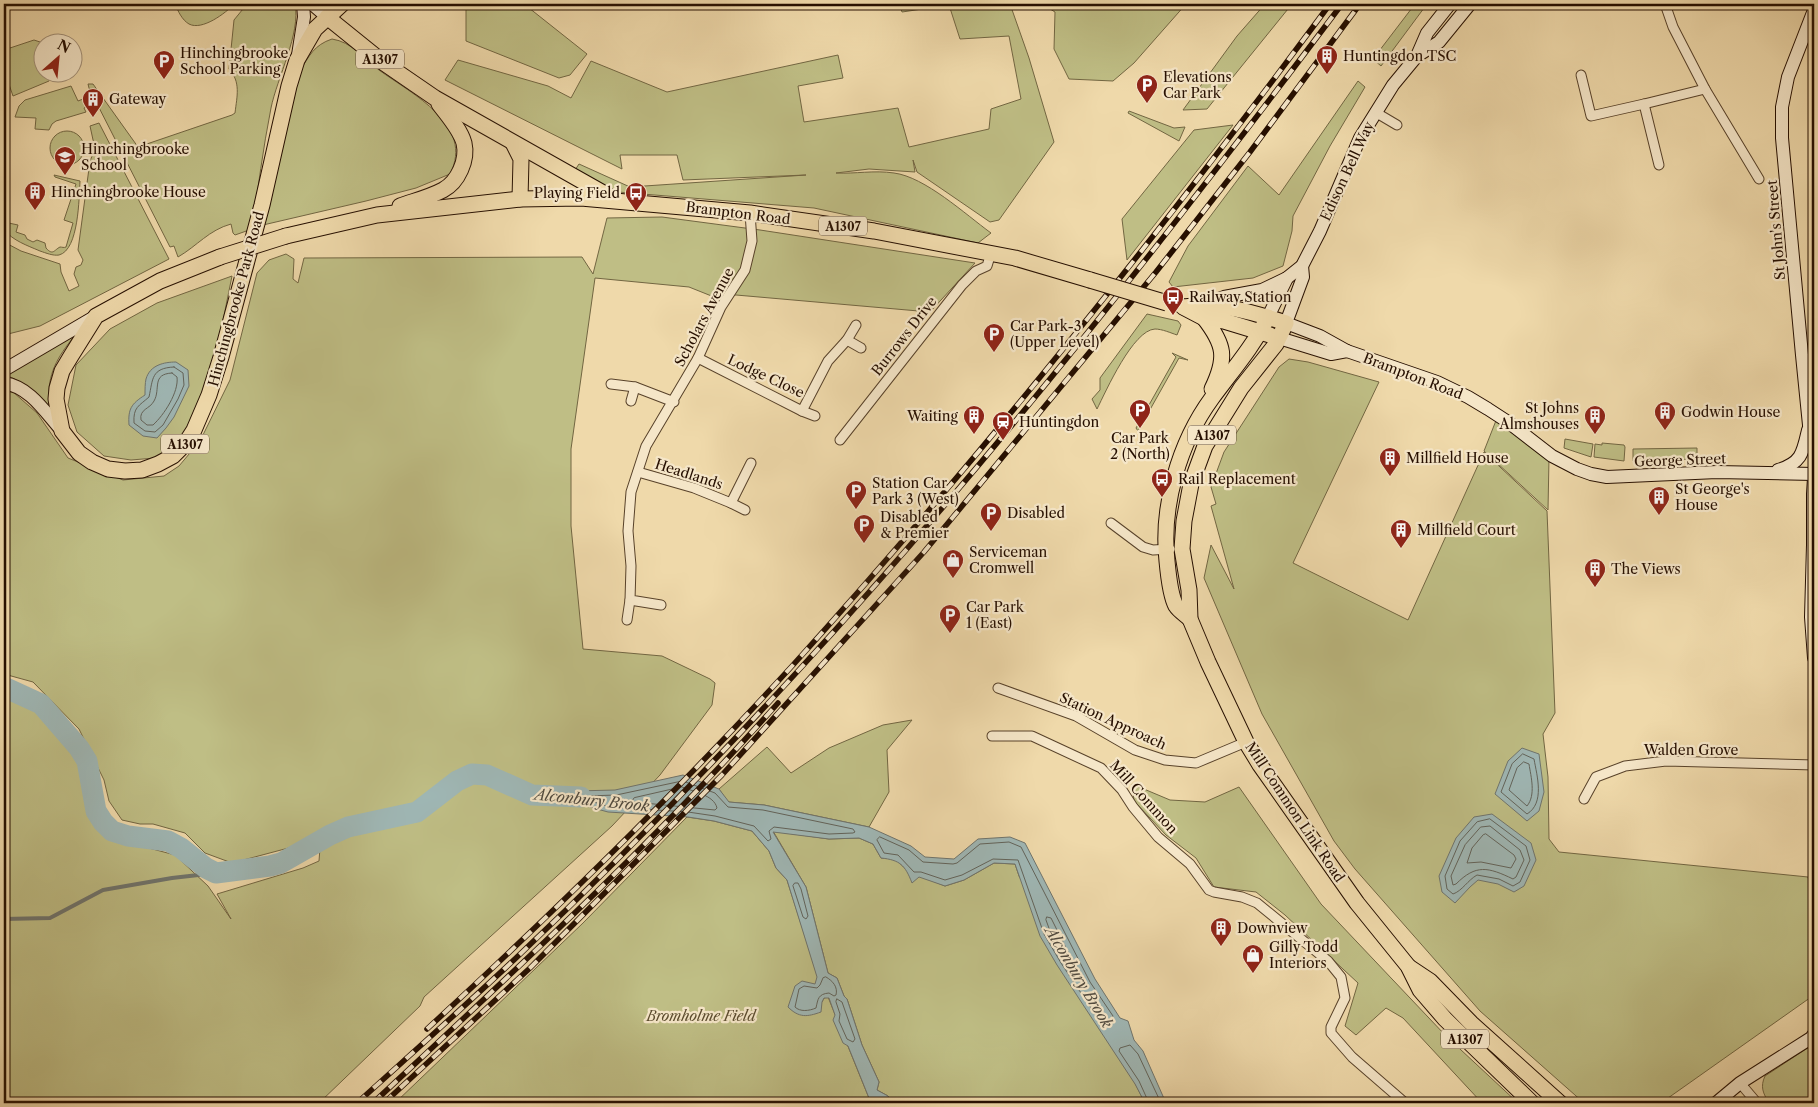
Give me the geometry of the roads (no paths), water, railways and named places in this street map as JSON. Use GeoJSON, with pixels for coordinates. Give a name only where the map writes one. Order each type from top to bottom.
{"type":"FeatureCollection","features":[{"type":"Feature","properties":{"kind":"main road"},"geometry":{"type":"LineString","coordinates":[[297,60],[304,17],[302,4]]}},
{"type":"Feature","properties":{"kind":"main road"},"geometry":{"type":"LineString","coordinates":[[312,4],[327,17]]}},
{"type":"Feature","properties":{"kind":"main road","name":"A1307"},"geometry":{"type":"LineString","coordinates":[[342,4],[327,17],[384,63],[435,98],[616,200]]}},
{"type":"Feature","properties":{"kind":"main road","name":"Edison Bell Way"},"geometry":{"type":"LineString","coordinates":[[1203,311],[1224,297],[1262,290],[1286,278],[1302,266],[1320,231],[1360,138],[1393,85],[1417,56],[1428,33],[1450,4]]}},
{"type":"Feature","properties":{"kind":"main road","name":"Edison Bell Way"},"geometry":{"type":"LineString","coordinates":[[1417,56],[1439,42],[1470,4]]}},
{"type":"Feature","properties":{"kind":"main road","name":"St John's Street"},"geometry":{"type":"LineString","coordinates":[[1814,10],[1788,77],[1782,107],[1782,138],[1809,425],[1814,452]]}},
{"type":"Feature","properties":{"kind":"main road","name":"Hinchingbrooke Park Road"},"geometry":{"type":"LineString","coordinates":[[62,431],[78,453],[92,462],[108,469],[125,471],[142,470],[158,464],[173,456],[190,437],[209,395],[221,357],[262,205],[289,86],[297,60],[315,29],[327,17]]}},
{"type":"Feature","properties":{"kind":"main road"},"geometry":{"type":"LineString","coordinates":[[1804,36],[1814,27]]}},
{"type":"Feature","properties":{"kind":"main road"},"geometry":{"type":"LineString","coordinates":[[377,215],[443,190],[452,183],[461,170],[464,157],[464,143],[455,125],[435,98]]}},
{"type":"Feature","properties":{"kind":"main road"},"geometry":{"type":"LineString","coordinates":[[514,143],[521,158],[520,198]]}},
{"type":"Feature","properties":{"kind":"main road","name":"Brampton Road"},"geometry":{"type":"LineString","coordinates":[[96,316],[160,281],[220,257],[286,236],[377,215],[520,198],[581,198],[750,213],[874,231],[991,253],[1040,264],[1167,303],[1203,311],[1260,332],[1331,354],[1347,351]]}},
{"type":"Feature","properties":{"kind":"main road","name":"Edison Bell Way"},"geometry":{"type":"LineString","coordinates":[[1279,338],[1304,277],[1302,266]]}},
{"type":"Feature","properties":{"kind":"main road","name":"Mill Common Link Road"},"geometry":{"type":"LineString","coordinates":[[1190,618],[1176,606],[1169,579],[1166,549],[1170,500],[1194,427],[1210,400],[1260,332],[1286,278]]}},
{"type":"Feature","properties":{"kind":"main road","name":"Brampton Road"},"geometry":{"type":"LineString","coordinates":[[1203,311],[1228,307],[1268,317],[1320,336],[1347,351],[1437,382],[1468,397],[1508,422],[1552,456]]}},
{"type":"Feature","properties":{"kind":"main road","name":"A1307"},"geometry":{"type":"LineString","coordinates":[[1203,311],[1222,348],[1218,376],[1210,394],[1210,400]]}},
{"type":"Feature","properties":{"kind":"main road"},"geometry":{"type":"LineString","coordinates":[[4,370],[96,316]]}},
{"type":"Feature","properties":{"kind":"main road","name":"A1307"},"geometry":{"type":"LineString","coordinates":[[62,431],[56,399],[62,371],[96,316]]}},
{"type":"Feature","properties":{"kind":"main road","name":"Mill Common Link Road"},"geometry":{"type":"LineString","coordinates":[[1279,338],[1241,388],[1205,446],[1191,484],[1184,521],[1182,548],[1189,590],[1190,618],[1208,662],[1246,742],[1322,855],[1357,903],[1408,966],[1420,990],[1445,1019],[1532,1103]]}},
{"type":"Feature","properties":{"kind":"main road"},"geometry":{"type":"LineString","coordinates":[[4,382],[22,388],[30,394],[62,431]]}},
{"type":"Feature","properties":{"kind":"main road"},"geometry":{"type":"LineString","coordinates":[[1768,472],[1780,470],[1794,463],[1803,454],[1809,425]]}},
{"type":"Feature","properties":{"kind":"main road","name":"George Street"},"geometry":{"type":"LineString","coordinates":[[1552,456],[1577,469],[1608,477],[1717,472],[1768,472],[1814,476]]}},
{"type":"Feature","properties":{"kind":"main road"},"geometry":{"type":"LineString","coordinates":[[1814,476],[1811,616],[1814,658]]}},
{"type":"Feature","properties":{"kind":"main road","name":"Mill Common Link Road"},"geometry":{"type":"LineString","coordinates":[[1408,966],[1430,981],[1471,1023],[1560,1103]]}},
{"type":"Feature","properties":{"kind":"main road"},"geometry":{"type":"LineString","coordinates":[[1716,1103],[1740,1083],[1813,1036]]}},
{"type":"Feature","properties":{"kind":"street","name":"St John's Street"},"geometry":{"type":"LineString","coordinates":[[1665,4],[1673,27],[1705,88],[1758,178]]}},
{"type":"Feature","properties":{"kind":"street"},"geometry":{"type":"LineString","coordinates":[[1581,75],[1591,116],[1705,88]]}},
{"type":"Feature","properties":{"kind":"street"},"geometry":{"type":"LineString","coordinates":[[1644,104],[1659,165]]}},
{"type":"Feature","properties":{"kind":"street"},"geometry":{"type":"LineString","coordinates":[[1375,112],[1397,125]]}},
{"type":"Feature","properties":{"kind":"street","name":"Scholars Avenue"},"geometry":{"type":"LineString","coordinates":[[627,620],[630,600],[631,566],[628,531],[631,492],[646,446],[674,402],[698,358],[721,307],[745,270],[752,241],[750,213]]}},
{"type":"Feature","properties":{"kind":"street","name":"Burrows Drive"},"geometry":{"type":"LineString","coordinates":[[840,440],[962,285],[976,271],[987,266],[991,253]]}},
{"type":"Feature","properties":{"kind":"street","name":"Lodge Close"},"geometry":{"type":"LineString","coordinates":[[698,358],[802,411],[828,361],[847,340],[856,325]]}},
{"type":"Feature","properties":{"kind":"street"},"geometry":{"type":"LineString","coordinates":[[847,340],[861,348]]}},
{"type":"Feature","properties":{"kind":"street"},"geometry":{"type":"LineString","coordinates":[[611,384],[635,387],[674,402]]}},
{"type":"Feature","properties":{"kind":"street"},"geometry":{"type":"LineString","coordinates":[[631,401],[635,387]]}},
{"type":"Feature","properties":{"kind":"street"},"geometry":{"type":"LineString","coordinates":[[802,411],[815,416]]}},
{"type":"Feature","properties":{"kind":"street","name":"Headlands"},"geometry":{"type":"LineString","coordinates":[[731,503],[751,463]]}},
{"type":"Feature","properties":{"kind":"street","name":"Headlands"},"geometry":{"type":"LineString","coordinates":[[638,472],[694,488],[745,510]]}},
{"type":"Feature","properties":{"kind":"street"},"geometry":{"type":"LineString","coordinates":[[1111,523],[1143,547],[1153,550],[1182,548]]}},
{"type":"Feature","properties":{"kind":"street"},"geometry":{"type":"LineString","coordinates":[[630,600],[661,605]]}},
{"type":"Feature","properties":{"kind":"street","name":"Station Approach"},"geometry":{"type":"LineString","coordinates":[[998,688],[1076,716],[1136,750],[1165,760],[1196,763],[1246,742]]}},
{"type":"Feature","properties":{"kind":"street","name":"Mill Common"},"geometry":{"type":"LineString","coordinates":[[992,736],[1032,736],[1101,768],[1118,785],[1133,807],[1158,836],[1190,864],[1209,890],[1242,896],[1257,904],[1328,961],[1341,977],[1345,998],[1331,1027],[1331,1033],[1352,1057],[1405,1103]]}},
{"type":"Feature","properties":{"kind":"street","name":"Walden Grove"},"geometry":{"type":"LineString","coordinates":[[1584,799],[1596,777],[1625,766],[1666,761],[1814,765]]}},
{"type":"Feature","properties":{"kind":"street"},"geometry":{"type":"LineString","coordinates":[[1740,1083],[1757,1103]]}},
{"type":"Feature","properties":{"kind":"water"},"geometry":{"type":"Polygon","coordinates":[[[176,362],[188,370],[189,386],[174,417],[157,438],[143,436],[129,425],[131,407],[145,395],[146,379],[154,367],[176,362]]]}},
{"type":"Feature","properties":{"kind":"water"},"geometry":{"type":"Polygon","coordinates":[[[1522,748],[1539,754],[1544,792],[1539,811],[1527,821],[1495,794],[1508,761],[1522,748]]]}},
{"type":"Feature","properties":{"kind":"water"},"geometry":{"type":"Polygon","coordinates":[[[683,775],[719,789],[729,802],[764,805],[869,827],[911,846],[925,857],[954,859],[978,839],[1010,837],[1025,843],[1095,979],[1120,1018],[1128,1021],[1134,1040],[1143,1051],[1166,1103],[1145,1103],[1135,1084],[1057,965],[1040,936],[1015,864],[994,863],[964,880],[945,886],[919,877],[912,883],[901,864],[893,860],[881,858],[873,844],[859,838],[829,839],[773,832],[806,887],[828,973],[837,978],[847,999],[862,1045],[879,1082],[877,1090],[888,1096],[892,1103],[871,1103],[848,1046],[843,1043],[833,1020],[835,1015],[829,998],[824,998],[821,1012],[811,1015],[800,1015],[788,1007],[795,986],[802,981],[815,984],[817,977],[787,880],[776,868],[769,851],[752,831],[714,821],[688,817],[608,812],[535,792],[615,790],[683,775]]]}},
{"type":"Feature","properties":{"kind":"water"},"geometry":{"type":"Polygon","coordinates":[[[1492,814],[1531,843],[1536,860],[1524,886],[1514,892],[1498,884],[1478,880],[1455,903],[1442,892],[1439,876],[1456,838],[1474,817],[1492,814]]]}},
{"type":"Feature","properties":{"kind":"waterway","name":"Alconbury Brook"},"geometry":{"type":"LineString","coordinates":[[4,687],[41,704],[79,748],[87,761],[96,811],[112,831],[128,836],[168,841],[216,873],[281,863],[348,827],[417,812],[457,781],[472,774],[487,775],[532,795],[581,797]]}},
{"type":"Feature","properties":{"kind":"waterway"},"geometry":{"type":"LineString","coordinates":[[4,919],[50,918],[103,890],[172,878],[216,873]]}},
{"type":"Feature","properties":{"kind":"railway"},"geometry":{"type":"LineString","coordinates":[[427,1029],[568,896],[660,805],[793,665],[864,585],[934,505],[1070,341],[1202,174],[1330,4]]}},
{"type":"Feature","properties":{"kind":"railway"},"geometry":{"type":"LineString","coordinates":[[357,1103],[516,958],[624,853],[763,709],[869,592],[940,511],[1078,345],[1211,176],[1342,4]]}},
{"type":"Feature","properties":{"kind":"railway"},"geometry":{"type":"LineString","coordinates":[[384,1103],[530,968],[722,775],[924,552],[1156,272],[1250,152],[1360,4]]}},
{"type":"Feature","properties":{"kind":"railway"},"geometry":{"type":"LineString","coordinates":[[373,1103],[529,957],[631,858],[730,756],[778,703]]}},
{"type":"Feature","properties":{"kind":"place","name":"Huntingdon TSC"},"geometry":{"type":"Point","coordinates":[1327,75]}},
{"type":"Feature","properties":{"kind":"place","name":"Hinchingbrooke School Parking"},"geometry":{"type":"Point","coordinates":[164,80]}},
{"type":"Feature","properties":{"kind":"place","name":"Elevations Car Park"},"geometry":{"type":"Point","coordinates":[1147,104]}},
{"type":"Feature","properties":{"kind":"place","name":"Gateway"},"geometry":{"type":"Point","coordinates":[93,118]}},
{"type":"Feature","properties":{"kind":"place","name":"Hinchingbrooke School"},"geometry":{"type":"Point","coordinates":[65,176]}},
{"type":"Feature","properties":{"kind":"place","name":"Hinchingbrooke House"},"geometry":{"type":"Point","coordinates":[35,211]}},
{"type":"Feature","properties":{"kind":"place","name":"Playing Field"},"geometry":{"type":"Point","coordinates":[636,212]}},
{"type":"Feature","properties":{"kind":"place","name":"Railway Station"},"geometry":{"type":"Point","coordinates":[1173,316]}},
{"type":"Feature","properties":{"kind":"place","name":"Car Park-3 (Upper Level)"},"geometry":{"type":"Point","coordinates":[994,353]}},
{"type":"Feature","properties":{"kind":"place","name":"Car Park 2 (North)"},"geometry":{"type":"Point","coordinates":[1140,429]}},
{"type":"Feature","properties":{"kind":"place","name":"Godwin House"},"geometry":{"type":"Point","coordinates":[1665,431]}},
{"type":"Feature","properties":{"kind":"place","name":"Waiting"},"geometry":{"type":"Point","coordinates":[974,435]}},
{"type":"Feature","properties":{"kind":"place","name":"St Johns Almshouses"},"geometry":{"type":"Point","coordinates":[1595,435]}},
{"type":"Feature","properties":{"kind":"place","name":"Huntingdon"},"geometry":{"type":"Point","coordinates":[1003,441]}},
{"type":"Feature","properties":{"kind":"place","name":"Millfield House"},"geometry":{"type":"Point","coordinates":[1390,477]}},
{"type":"Feature","properties":{"kind":"place","name":"Rail Replacement"},"geometry":{"type":"Point","coordinates":[1162,498]}},
{"type":"Feature","properties":{"kind":"place","name":"Station Car Park 3 (West)"},"geometry":{"type":"Point","coordinates":[856,510]}},
{"type":"Feature","properties":{"kind":"place","name":"St George's House"},"geometry":{"type":"Point","coordinates":[1659,516]}},
{"type":"Feature","properties":{"kind":"place","name":"Disabled"},"geometry":{"type":"Point","coordinates":[991,532]}},
{"type":"Feature","properties":{"kind":"place","name":"Disabled & Premier"},"geometry":{"type":"Point","coordinates":[864,544]}},
{"type":"Feature","properties":{"kind":"place","name":"Millfield Court"},"geometry":{"type":"Point","coordinates":[1401,549]}},
{"type":"Feature","properties":{"kind":"place","name":"Serviceman Cromwell"},"geometry":{"type":"Point","coordinates":[953,579]}},
{"type":"Feature","properties":{"kind":"place","name":"The Views"},"geometry":{"type":"Point","coordinates":[1595,588]}},
{"type":"Feature","properties":{"kind":"place","name":"Car Park 1 (East)"},"geometry":{"type":"Point","coordinates":[950,634]}},
{"type":"Feature","properties":{"kind":"place","name":"Downview"},"geometry":{"type":"Point","coordinates":[1221,947]}},
{"type":"Feature","properties":{"kind":"place","name":"Gilly Todd Interiors"},"geometry":{"type":"Point","coordinates":[1253,974]}},
{"type":"Feature","properties":{"kind":"park label","name":"Bromholme Field"},"geometry":{"type":"Point","coordinates":[701,1016]}}]}
